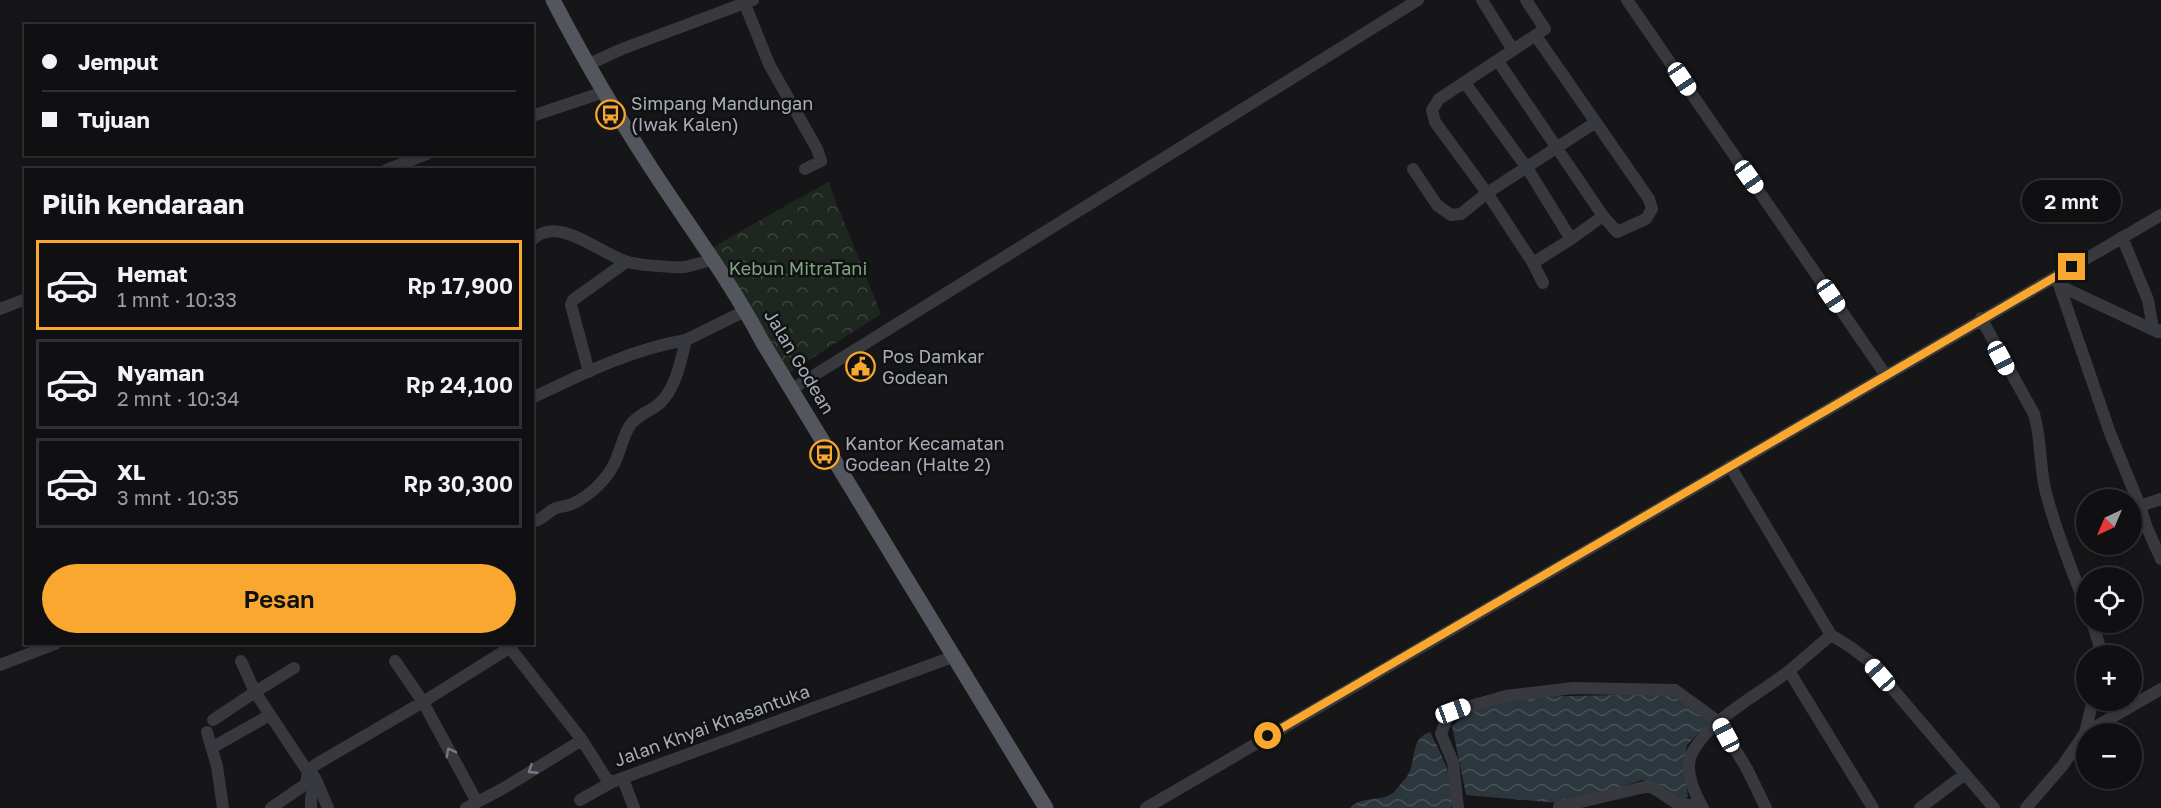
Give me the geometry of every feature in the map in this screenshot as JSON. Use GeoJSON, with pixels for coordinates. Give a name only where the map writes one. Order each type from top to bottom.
{"type":"FeatureCollection","features":[{"type":"Feature","properties":{"kind":"main road","name":"Jalan Godean"},"geometry":{"type":"LineString","coordinates":[[553,0],[587,65],[746,310],[763,344],[1046,808]]}},
{"type":"Feature","properties":{"kind":"street"},"geometry":{"type":"LineString","coordinates":[[792,389],[1418,0]]}},
{"type":"Feature","properties":{"kind":"street"},"geometry":{"type":"LineString","coordinates":[[1482,0],[1513,50]]}},
{"type":"Feature","properties":{"kind":"street"},"geometry":{"type":"LineString","coordinates":[[1526,0],[1545,29],[1439,99],[1432,110],[1435,122],[1487,193],[1533,263],[1543,283]]}},
{"type":"Feature","properties":{"kind":"street"},"geometry":{"type":"LineString","coordinates":[[1627,0],[1885,374]]}},
{"type":"Feature","properties":{"kind":"street"},"geometry":{"type":"LineString","coordinates":[[587,65],[622,49],[748,1],[769,64],[817,149],[820,161],[805,169]]}},
{"type":"Feature","properties":{"kind":"street"},"geometry":{"type":"LineString","coordinates":[[1498,61],[1603,216],[1617,232],[1646,219],[1652,209],[1649,199],[1536,36]]}},
{"type":"Feature","properties":{"kind":"street"},"geometry":{"type":"LineString","coordinates":[[1465,83],[1527,168],[1571,239]]}},
{"type":"Feature","properties":{"kind":"street"},"geometry":{"type":"LineString","coordinates":[[534,115],[604,92]]}},
{"type":"Feature","properties":{"kind":"street"},"geometry":{"type":"LineString","coordinates":[[1413,169],[1437,205],[1451,215],[1461,214],[1487,193],[1596,122]]}},
{"type":"Feature","properties":{"kind":"street"},"geometry":{"type":"LineString","coordinates":[[391,168],[422,156]]}},
{"type":"Feature","properties":{"kind":"street"},"geometry":{"type":"LineString","coordinates":[[1146,808],[1981,318],[2058,281],[2122,237],[2161,215]]}},
{"type":"Feature","properties":{"kind":"street"},"geometry":{"type":"LineString","coordinates":[[1533,263],[1603,216]]}},
{"type":"Feature","properties":{"kind":"street"},"geometry":{"type":"LineString","coordinates":[[534,238],[538,234],[552,230],[568,233],[627,262],[683,267],[712,260]]}},
{"type":"Feature","properties":{"kind":"street"},"geometry":{"type":"LineString","coordinates":[[2122,237],[2148,300],[2158,333]]}},
{"type":"Feature","properties":{"kind":"street"},"geometry":{"type":"LineString","coordinates":[[589,372],[571,305],[573,300],[627,262]]}},
{"type":"Feature","properties":{"kind":"street"},"geometry":{"type":"LineString","coordinates":[[2058,281],[2158,333]]}},
{"type":"Feature","properties":{"kind":"street"},"geometry":{"type":"LineString","coordinates":[[2058,281],[2110,433],[2133,489]]}},
{"type":"Feature","properties":{"kind":"street"},"geometry":{"type":"LineString","coordinates":[[0,309],[24,300]]}},
{"type":"Feature","properties":{"kind":"street"},"geometry":{"type":"LineString","coordinates":[[534,397],[620,358],[686,340],[746,310]]}},
{"type":"Feature","properties":{"kind":"street"},"geometry":{"type":"LineString","coordinates":[[1981,318],[2034,414],[2038,428],[2045,491],[2076,582]]}},
{"type":"Feature","properties":{"kind":"street"},"geometry":{"type":"LineString","coordinates":[[534,521],[554,509],[573,504],[593,490],[603,479],[612,468],[628,427],[643,413],[661,402],[669,392],[679,368],[686,340]]}},
{"type":"Feature","properties":{"kind":"street"},"geometry":{"type":"LineString","coordinates":[[1730,466],[1831,635],[1869,662],[1994,808]]}},
{"type":"Feature","properties":{"kind":"street"},"geometry":{"type":"LineString","coordinates":[[2142,505],[2161,499]]}},
{"type":"Feature","properties":{"kind":"street"},"geometry":{"type":"LineString","coordinates":[[2142,512],[2161,559]]}},
{"type":"Feature","properties":{"kind":"street"},"geometry":{"type":"LineString","coordinates":[[1559,807],[1649,786],[1670,801],[1701,806],[1690,775],[1689,765],[1692,752],[1719,722],[1789,671],[1831,635]]}},
{"type":"Feature","properties":{"kind":"street"},"geometry":{"type":"LineString","coordinates":[[0,665],[52,645]]}},
{"type":"Feature","properties":{"kind":"street"},"geometry":{"type":"LineString","coordinates":[[270,808],[306,784],[309,771],[423,702],[508,646]]}},
{"type":"Feature","properties":{"kind":"street","name":"Jalan Khyai Khasantuka"},"geometry":{"type":"LineString","coordinates":[[508,646],[582,740],[606,778],[617,780],[955,656]]}},
{"type":"Feature","properties":{"kind":"street"},"geometry":{"type":"LineString","coordinates":[[241,661],[255,692],[317,782],[328,808]]}},
{"type":"Feature","properties":{"kind":"street"},"geometry":{"type":"LineString","coordinates":[[395,661],[423,702],[472,805],[582,740]]}},
{"type":"Feature","properties":{"kind":"street"},"geometry":{"type":"LineString","coordinates":[[213,720],[294,668]]}},
{"type":"Feature","properties":{"kind":"street"},"geometry":{"type":"LineString","coordinates":[[1789,671],[1873,808]]}},
{"type":"Feature","properties":{"kind":"street"},"geometry":{"type":"LineString","coordinates":[[1458,808],[1453,762],[1441,734],[1446,720],[1453,711],[1506,696],[1573,688],[1675,690],[1719,722],[1747,769],[1766,808]]}},
{"type":"Feature","properties":{"kind":"street"},"geometry":{"type":"LineString","coordinates":[[2102,723],[2161,689]]}},
{"type":"Feature","properties":{"kind":"street"},"geometry":{"type":"LineString","coordinates":[[213,747],[270,715]]}},
{"type":"Feature","properties":{"kind":"street"},"geometry":{"type":"LineString","coordinates":[[207,732],[213,747],[223,808]]}},
{"type":"Feature","properties":{"kind":"street"},"geometry":{"type":"LineString","coordinates":[[2026,808],[2076,746]]}},
{"type":"Feature","properties":{"kind":"street"},"geometry":{"type":"LineString","coordinates":[[1920,808],[1965,774]]}},
{"type":"Feature","properties":{"kind":"street"},"geometry":{"type":"LineString","coordinates":[[580,800],[617,780],[634,808]]}},
{"type":"Feature","properties":{"kind":"street"},"geometry":{"type":"LineString","coordinates":[[311,807],[311,797],[317,782]]}},
{"type":"Feature","properties":{"kind":"green space","name":"Kebun MitraTani"},"geometry":{"type":"Polygon","coordinates":[[[828,182],[881,314],[789,373],[713,247],[828,182]]]}},
{"type":"Feature","properties":{"kind":"water"},"geometry":{"type":"Polygon","coordinates":[[[1675,694],[1711,720],[1687,745],[1684,765],[1688,797],[1683,800],[1642,780],[1584,799],[1558,803],[1466,795],[1452,726],[1470,712],[1520,697],[1675,694]]]}},
{"type":"Feature","properties":{"kind":"water"},"geometry":{"type":"Polygon","coordinates":[[[1430,732],[1450,778],[1451,808],[1350,808],[1359,802],[1393,793],[1409,773],[1419,740],[1430,732]]]}},
{"type":"Feature","properties":{"kind":"place","name":"Simpang Mandungan (Iwak Kalen)"},"geometry":{"type":"Point","coordinates":[610,114]}},
{"type":"Feature","properties":{"kind":"place","name":"Pos Damkar Godean"},"geometry":{"type":"Point","coordinates":[861,367]}},
{"type":"Feature","properties":{"kind":"place","name":"Kantor Kecamatan Godean (Halte 2)"},"geometry":{"type":"Point","coordinates":[824,454]}},
{"type":"Feature","properties":{"kind":"route"},"geometry":{"type":"LineString","coordinates":[[1268,736],[2072,267]]}}]}
